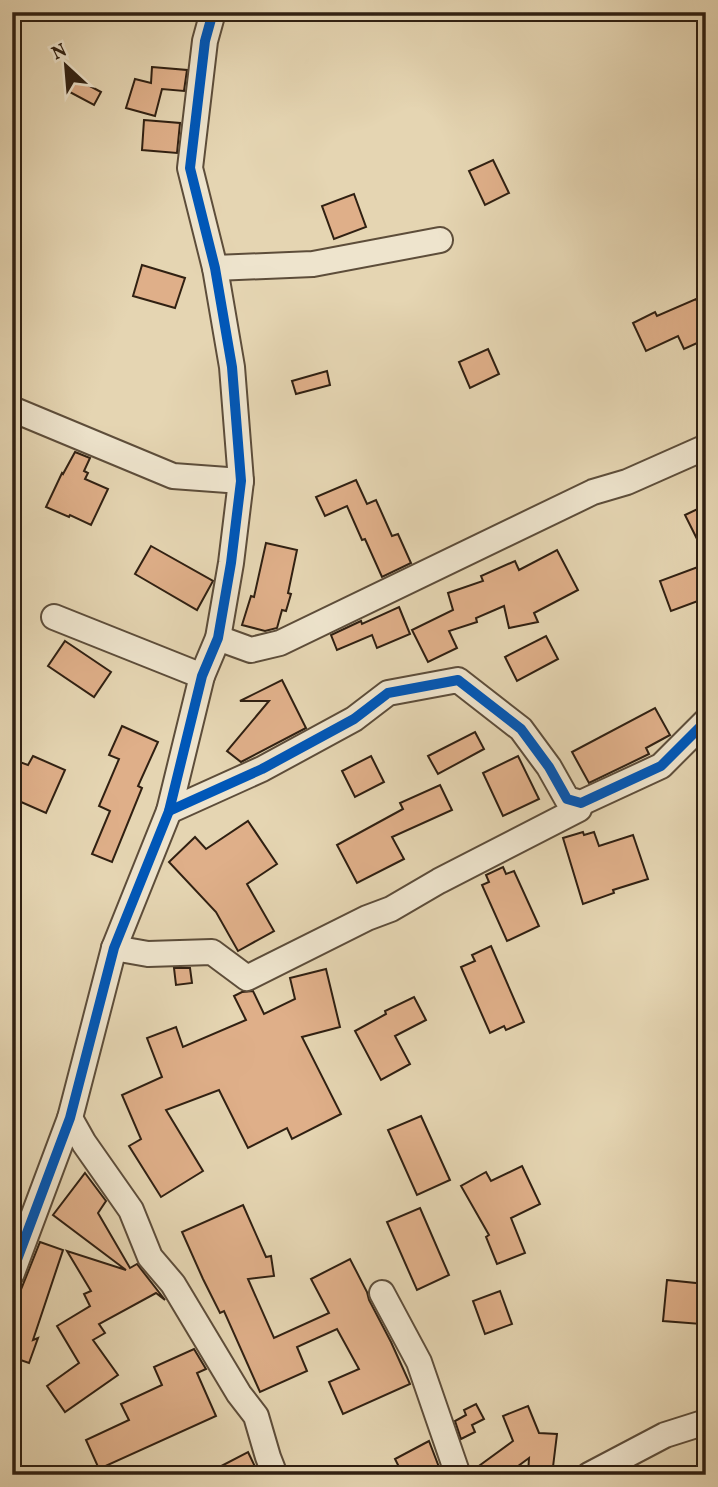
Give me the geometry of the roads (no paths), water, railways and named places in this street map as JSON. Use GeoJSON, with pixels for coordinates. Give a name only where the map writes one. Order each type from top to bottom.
{"type":"FeatureCollection","features":[{"type":"Feature","properties":{"kind":"street"},"geometry":{"type":"LineString","coordinates":[[12,1273],[70,1118],[114,948],[169,811],[202,676],[218,638],[231,563],[241,481],[232,367],[215,268],[190,168],[205,41],[214,12]]}},
{"type":"Feature","properties":{"kind":"street"},"geometry":{"type":"LineString","coordinates":[[215,268],[313,264],[440,240]]}},
{"type":"Feature","properties":{"kind":"street"},"geometry":{"type":"LineString","coordinates":[[12,409],[173,477],[241,481]]}},
{"type":"Feature","properties":{"kind":"street"},"geometry":{"type":"LineString","coordinates":[[218,638],[251,650],[280,643],[593,492],[627,482],[706,447]]}},
{"type":"Feature","properties":{"kind":"street"},"geometry":{"type":"LineString","coordinates":[[54,617],[202,676]]}},
{"type":"Feature","properties":{"kind":"street"},"geometry":{"type":"LineString","coordinates":[[169,811],[262,769],[354,719],[388,693],[458,680],[520,729],[549,767],[567,799],[581,803],[661,766],[706,721]]}},
{"type":"Feature","properties":{"kind":"street"},"geometry":{"type":"LineString","coordinates":[[114,948],[148,954],[212,952],[247,978],[367,918],[391,909],[439,881],[579,809],[581,803]]}},
{"type":"Feature","properties":{"kind":"street"},"geometry":{"type":"LineString","coordinates":[[70,1118],[84,1143],[131,1210],[150,1257],[173,1284],[239,1394],[257,1416],[275,1475]]}},
{"type":"Feature","properties":{"kind":"street"},"geometry":{"type":"LineString","coordinates":[[382,1293],[419,1362],[458,1475]]}},
{"type":"Feature","properties":{"kind":"street"},"geometry":{"type":"LineString","coordinates":[[589,1475],[665,1435],[706,1422]]}}]}
